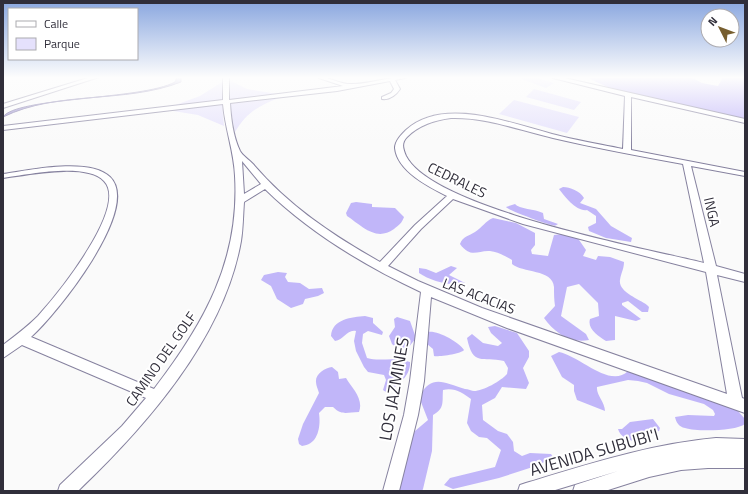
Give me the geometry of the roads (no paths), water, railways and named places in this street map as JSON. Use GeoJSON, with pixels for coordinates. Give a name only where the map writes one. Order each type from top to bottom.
{"type":"FeatureCollection","features":[{"type":"Feature","properties":{"kind":"street"},"geometry":{"type":"LineString","coordinates":[[3,106],[22,100]]}},
{"type":"Feature","properties":{"kind":"street"},"geometry":{"type":"LineString","coordinates":[[3,128],[242,100]]}},
{"type":"Feature","properties":{"kind":"street"},"geometry":{"type":"LineString","coordinates":[[627,151],[628,100]]}},
{"type":"Feature","properties":{"kind":"street"},"geometry":{"type":"LineString","coordinates":[[651,100],[745,121]]}},
{"type":"Feature","properties":{"kind":"street","name":"CAMINO DEL GOLF"},"geometry":{"type":"LineString","coordinates":[[66,491],[124,436],[156,396],[197,338],[212,312],[232,256],[240,201],[237,153],[230,131],[226,102]]}},
{"type":"Feature","properties":{"kind":"street","name":"CEDRALES"},"geometry":{"type":"LineString","coordinates":[[745,174],[552,136],[501,121],[481,117],[451,116],[418,125],[404,136],[400,142],[400,156],[402,162],[419,178],[452,196],[510,217],[745,278]]}},
{"type":"Feature","properties":{"kind":"street","name":"LAS ACACIAS"},"geometry":{"type":"LineString","coordinates":[[237,153],[248,162],[266,185],[320,230],[426,292],[528,330],[740,404]]}},
{"type":"Feature","properties":{"kind":"street","name":"INGA"},"geometry":{"type":"LineString","coordinates":[[686,162],[710,269]]}},
{"type":"Feature","properties":{"kind":"street"},"geometry":{"type":"LineString","coordinates":[[3,176],[54,170],[84,170],[97,173],[108,180],[113,187],[112,211],[105,228],[76,277],[60,298],[22,339],[3,352]]}},
{"type":"Feature","properties":{"kind":"street"},"geometry":{"type":"LineString","coordinates":[[240,201],[257,189],[266,185]]}},
{"type":"Feature","properties":{"kind":"street"},"geometry":{"type":"LineString","coordinates":[[381,267],[418,228],[452,196]]}},
{"type":"Feature","properties":{"kind":"street"},"geometry":{"type":"LineString","coordinates":[[710,269],[740,404]]}},
{"type":"Feature","properties":{"kind":"street","name":"LOS JAZMINES"},"geometry":{"type":"LineString","coordinates":[[391,491],[411,415],[417,381],[426,292]]}},
{"type":"Feature","properties":{"kind":"street"},"geometry":{"type":"LineString","coordinates":[[22,339],[156,396]]}},
{"type":"Feature","properties":{"kind":"street","name":"AVENIDA SUBUBI'I"},"geometry":{"type":"LineString","coordinates":[[526,491],[639,456],[666,450],[699,447],[745,446]]}},
{"type":"Feature","properties":{"kind":"street"},"geometry":{"type":"LineString","coordinates":[[581,491],[647,470],[673,464],[708,460],[745,460]]}}]}
